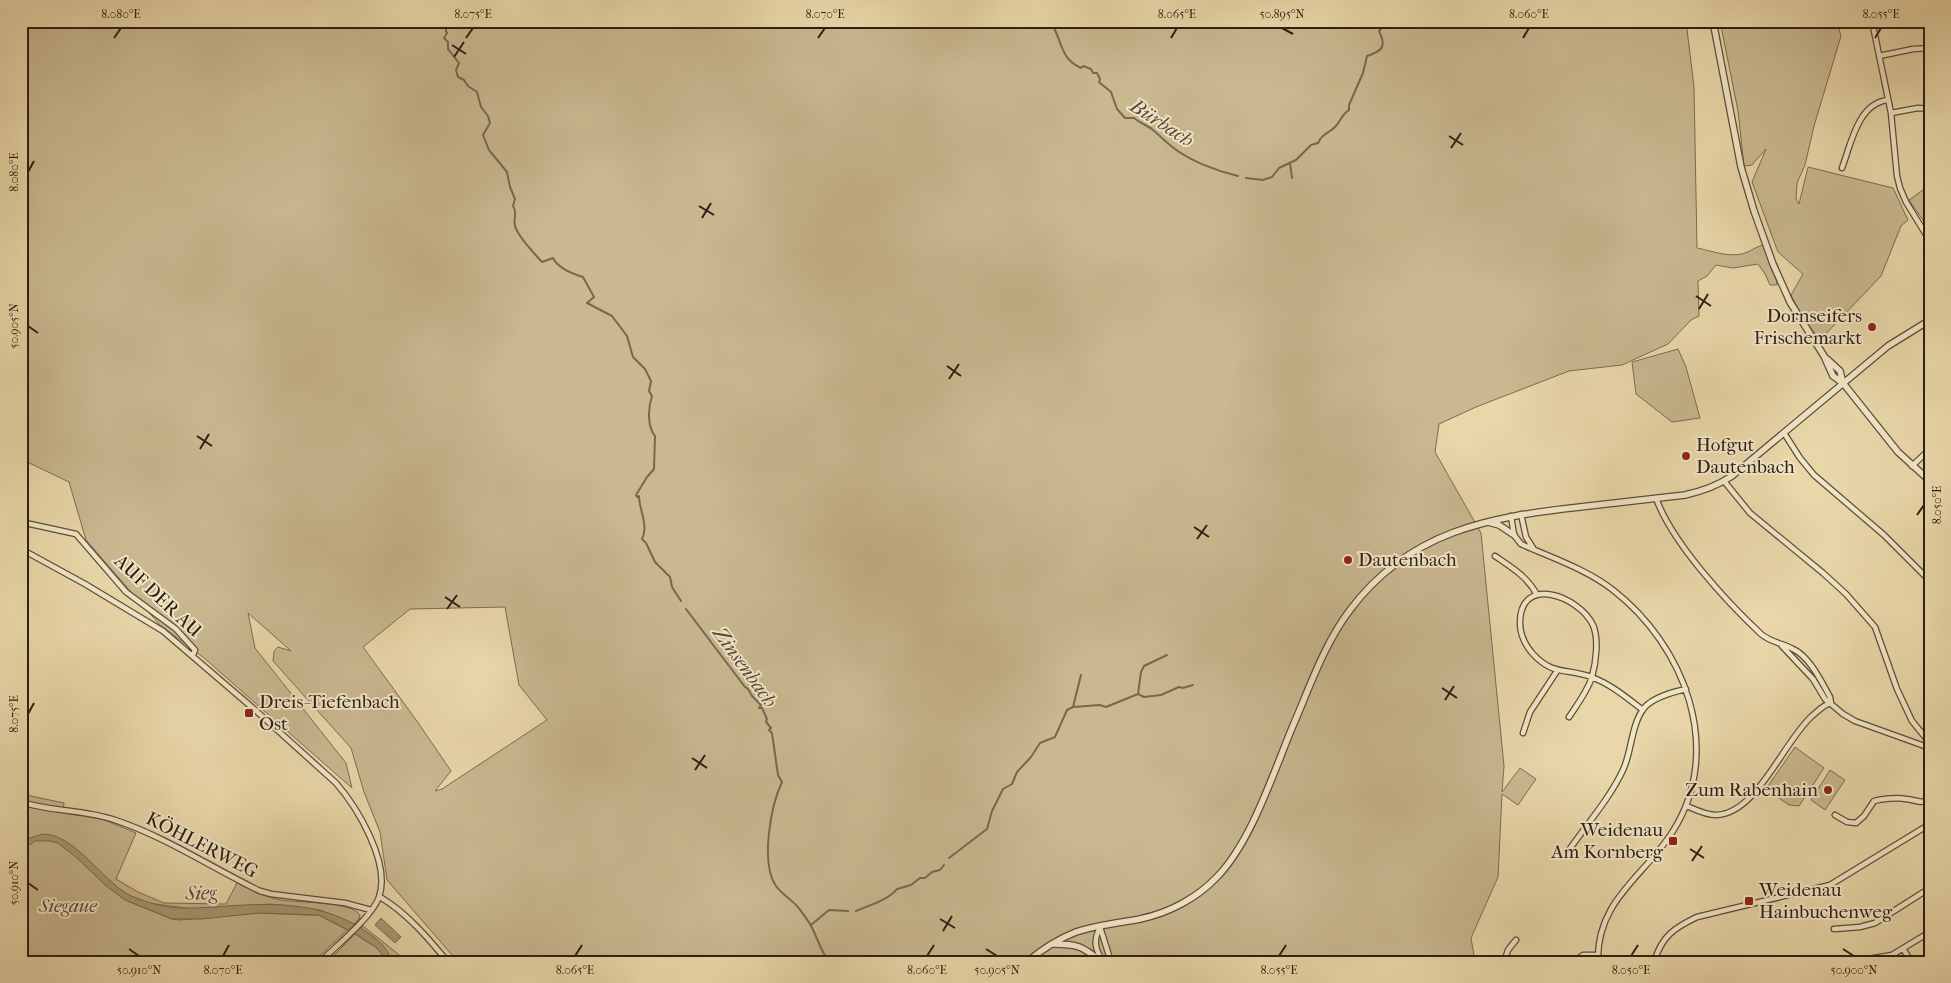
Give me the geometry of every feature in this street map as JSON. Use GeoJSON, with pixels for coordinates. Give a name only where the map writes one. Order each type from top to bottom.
{"type":"FeatureCollection","features":[{"type":"Feature","properties":{"kind":"street"},"geometry":{"type":"LineString","coordinates":[[1713,21],[1741,167],[1773,264],[1790,302],[1824,356],[1840,371],[1843,383],[1898,452],[1930,481]]}},
{"type":"Feature","properties":{"kind":"street"},"geometry":{"type":"LineString","coordinates":[[1872,21],[1891,113],[1897,176],[1900,188],[1906,202],[1930,241]]}},
{"type":"Feature","properties":{"kind":"street"},"geometry":{"type":"LineString","coordinates":[[1879,56],[1913,49],[1930,48]]}},
{"type":"Feature","properties":{"kind":"street"},"geometry":{"type":"LineString","coordinates":[[1842,168],[1855,132],[1866,112],[1880,101],[1888,100]]}},
{"type":"Feature","properties":{"kind":"street"},"geometry":{"type":"LineString","coordinates":[[1891,113],[1918,108],[1930,109]]}},
{"type":"Feature","properties":{"kind":"street"},"geometry":{"type":"LineString","coordinates":[[1027,962],[1051,944],[1075,932],[1154,915],[1173,908],[1199,892],[1216,878],[1237,852],[1251,824],[1317,669],[1335,633],[1350,610],[1369,588],[1400,560],[1417,549],[1457,530],[1511,516],[1704,491],[1724,481],[1888,346],[1930,320]]}},
{"type":"Feature","properties":{"kind":"street"},"geometry":{"type":"LineString","coordinates":[[1784,433],[1814,476],[1884,535],[1930,581]]}},
{"type":"Feature","properties":{"kind":"street"},"geometry":{"type":"LineString","coordinates":[[1912,466],[1930,448]]}},
{"type":"Feature","properties":{"kind":"street"},"geometry":{"type":"LineString","coordinates":[[1724,481],[1750,513],[1823,573],[1846,594],[1874,626],[1897,689],[1912,721],[1930,743]]}},
{"type":"Feature","properties":{"kind":"street"},"geometry":{"type":"LineString","coordinates":[[1656,498],[1671,528],[1713,584],[1763,636],[1782,646],[1801,664],[1825,699],[1855,721],[1930,748]]}},
{"type":"Feature","properties":{"kind":"street"},"geometry":{"type":"LineString","coordinates":[[1521,514],[1526,537],[1536,551]]}},
{"type":"Feature","properties":{"kind":"street"},"geometry":{"type":"LineString","coordinates":[[1511,516],[1514,535]]}},
{"type":"Feature","properties":{"kind":"street","name":"AUF DER AU"},"geometry":{"type":"LineString","coordinates":[[21,522],[76,534],[126,592],[176,629],[185,638],[195,650],[192,655]]}},
{"type":"Feature","properties":{"kind":"street"},"geometry":{"type":"LineString","coordinates":[[1486,522],[1499,525],[1514,535],[1521,544],[1596,578],[1631,606],[1662,642],[1672,660],[1686,689],[1696,724],[1697,750],[1694,776],[1687,806],[1664,845],[1626,887],[1610,909],[1602,932],[1598,962]]}},
{"type":"Feature","properties":{"kind":"street"},"geometry":{"type":"LineString","coordinates":[[21,549],[135,613],[163,631],[336,783],[349,798],[362,818],[374,847],[380,874],[380,897],[360,922],[320,962]]}},
{"type":"Feature","properties":{"kind":"street"},"geometry":{"type":"LineString","coordinates":[[1495,556],[1530,583],[1538,595]]}},
{"type":"Feature","properties":{"kind":"street"},"geometry":{"type":"LineString","coordinates":[[1569,717],[1592,678],[1596,638],[1593,625],[1585,613],[1569,601],[1551,595],[1538,595],[1529,598],[1521,609],[1520,627],[1522,635],[1525,644],[1533,654],[1557,671],[1592,678],[1609,686],[1643,710]]}},
{"type":"Feature","properties":{"kind":"street"},"geometry":{"type":"LineString","coordinates":[[1523,733],[1530,712],[1557,671]]}},
{"type":"Feature","properties":{"kind":"street"},"geometry":{"type":"LineString","coordinates":[[1569,850],[1624,769],[1637,722],[1643,710],[1647,705],[1665,696],[1686,689]]}},
{"type":"Feature","properties":{"kind":"street"},"geometry":{"type":"LineString","coordinates":[[1687,806],[1700,812],[1714,815],[1743,805],[1758,788],[1803,724],[1831,703]]}},
{"type":"Feature","properties":{"kind":"street"},"geometry":{"type":"LineString","coordinates":[[1835,815],[1847,822],[1856,823],[1864,816],[1874,801],[1882,798],[1903,798],[1918,803],[1930,800]]}},
{"type":"Feature","properties":{"kind":"street","name":"KÖHLERWEG"},"geometry":{"type":"LineString","coordinates":[[21,802],[36,806],[90,812],[116,820],[159,839],[260,891],[357,905],[371,910]]}},
{"type":"Feature","properties":{"kind":"street"},"geometry":{"type":"LineString","coordinates":[[1654,962],[1659,947],[1668,934],[1679,925],[1697,917],[1830,886],[1930,824]]}},
{"type":"Feature","properties":{"kind":"street"},"geometry":{"type":"LineString","coordinates":[[1834,929],[1860,927],[1875,923],[1930,888]]}},
{"type":"Feature","properties":{"kind":"street"},"geometry":{"type":"LineString","coordinates":[[380,897],[393,904],[413,922],[448,962]]}},
{"type":"Feature","properties":{"kind":"street"},"geometry":{"type":"LineString","coordinates":[[1100,926],[1095,936],[1094,944],[1102,962]]}},
{"type":"Feature","properties":{"kind":"street"},"geometry":{"type":"LineString","coordinates":[[1100,926],[1111,962]]}},
{"type":"Feature","properties":{"kind":"street"},"geometry":{"type":"LineString","coordinates":[[1856,961],[1892,955],[1930,932]]}},
{"type":"Feature","properties":{"kind":"street"},"geometry":{"type":"LineString","coordinates":[[1504,962],[1508,950],[1516,940]]}},
{"type":"Feature","properties":{"kind":"street"},"geometry":{"type":"LineString","coordinates":[[1051,944],[1077,945],[1102,962]]}},
{"type":"Feature","properties":{"kind":"street"},"geometry":{"type":"LineString","coordinates":[[1903,949],[1912,962]]}},
{"type":"Feature","properties":{"kind":"street"},"geometry":{"type":"LineString","coordinates":[[1573,962],[1584,955],[1598,955]]}},
{"type":"Feature","properties":{"kind":"green space"},"geometry":{"type":"Polygon","coordinates":[[[21,21],[1686,21],[1694,87],[1697,248],[1736,255],[1765,245],[1775,270],[1777,285],[1770,285],[1758,264],[1733,268],[1716,265],[1707,276],[1698,281],[1699,316],[1691,320],[1668,344],[1622,365],[1569,371],[1476,407],[1439,424],[1435,452],[1481,533],[1504,766],[1502,792],[1520,768],[1536,779],[1518,805],[1502,794],[1498,877],[1471,938],[1475,962],[458,962],[387,880],[380,832],[364,792],[351,748],[273,661],[274,651],[278,647],[291,651],[248,613],[255,648],[346,763],[352,788],[204,658],[159,624],[86,540],[69,482],[21,459],[21,21]],[[505,607],[410,609],[363,647],[451,771],[435,791],[442,789],[547,720],[519,685],[505,607]]]}},
{"type":"Feature","properties":{"kind":"green space"},"geometry":{"type":"Polygon","coordinates":[[[1720,21],[1837,21],[1841,36],[1814,126],[1805,165],[1797,183],[1796,199],[1799,204],[1808,167],[1893,188],[1908,220],[1901,226],[1881,276],[1820,340],[1802,317],[1791,295],[1803,274],[1778,252],[1752,182],[1766,149],[1752,165],[1744,166],[1738,111],[1720,21]]]}},
{"type":"Feature","properties":{"kind":"green space"},"geometry":{"type":"Polygon","coordinates":[[[1930,185],[1930,230],[1909,200],[1930,185]]]}},
{"type":"Feature","properties":{"kind":"green space"},"geometry":{"type":"Polygon","coordinates":[[[1678,349],[1686,367],[1700,418],[1672,422],[1636,394],[1632,362],[1678,349]]]}},
{"type":"Feature","properties":{"kind":"green space","name":"Zum Rabenhain"},"geometry":{"type":"Polygon","coordinates":[[[1795,747],[1824,768],[1799,806],[1789,805],[1766,789],[1795,747]]]}},
{"type":"Feature","properties":{"kind":"green space","name":"Zum Rabenhain"},"geometry":{"type":"Polygon","coordinates":[[[1830,770],[1845,780],[1825,810],[1811,800],[1830,770]]]}},
{"type":"Feature","properties":{"kind":"green space","name":"Siegaue"},"geometry":{"type":"Polygon","coordinates":[[[21,794],[64,803],[63,813],[102,819],[136,833],[116,879],[138,892],[164,903],[226,904],[237,883],[275,899],[324,903],[346,907],[355,910],[360,915],[359,919],[354,924],[320,910],[270,904],[193,909],[126,900],[172,919],[180,920],[259,913],[319,915],[347,930],[313,962],[21,962],[21,794]]]}},
{"type":"Feature","properties":{"kind":"green space"},"geometry":{"type":"Polygon","coordinates":[[[363,926],[403,958],[404,962],[392,962],[375,938],[361,928],[363,926]]]}},
{"type":"Feature","properties":{"kind":"green space"},"geometry":{"type":"Polygon","coordinates":[[[355,934],[377,948],[388,962],[327,962],[355,934]]]}},
{"type":"Feature","properties":{"kind":"shaded area"},"geometry":{"type":"Polygon","coordinates":[[[44,834],[55,836],[67,842],[109,880],[129,895],[175,908],[272,905],[309,908],[328,913],[362,929],[380,943],[387,951],[392,962],[388,962],[377,948],[356,934],[319,915],[259,913],[202,919],[172,919],[125,900],[106,886],[77,858],[58,843],[35,841],[21,851],[21,843],[32,837],[44,834]]]}},
{"type":"Feature","properties":{"kind":"shaded area"},"geometry":{"type":"Polygon","coordinates":[[[381,918],[401,937],[395,943],[375,925],[381,918]]]}},
{"type":"Feature","properties":{"kind":"waterway","name":"Zinsenbach"},"geometry":{"type":"LineString","coordinates":[[444,21],[447,33],[444,38],[448,42],[448,49],[459,63],[456,70],[458,77],[477,92],[481,107],[488,116],[490,123],[483,135],[489,150],[507,172],[515,199],[513,206],[515,226],[519,235],[542,262],[553,258],[562,268],[583,277],[594,297],[587,303],[612,316],[627,336],[633,357],[645,369],[651,381],[649,391],[652,396],[649,417],[652,432],[655,436],[654,469],[636,495],[637,497],[639,496],[644,523],[642,539],[646,543],[655,562],[670,577],[672,587],[681,601]]}},
{"type":"Feature","properties":{"kind":"waterway","name":"Bürbach"},"geometry":{"type":"LineString","coordinates":[[1246,178],[1263,180],[1272,177],[1279,168],[1296,160],[1311,145],[1318,143],[1322,137],[1336,126],[1343,115],[1349,110],[1349,105],[1363,73],[1367,56],[1382,48],[1383,41],[1379,31],[1382,28],[1383,21]]}},
{"type":"Feature","properties":{"kind":"waterway","name":"Bürbach"},"geometry":{"type":"LineString","coordinates":[[1055,30],[1070,61],[1081,68],[1083,66],[1091,69],[1093,73],[1097,73],[1100,79],[1099,82],[1111,92],[1117,109],[1125,118],[1134,118],[1139,121],[1178,151],[1194,160],[1238,176]]}},
{"type":"Feature","properties":{"kind":"waterway"},"geometry":{"type":"LineString","coordinates":[[1290,163],[1292,178]]}},
{"type":"Feature","properties":{"kind":"waterway","name":"Zinsenbach"},"geometry":{"type":"LineString","coordinates":[[686,609],[752,696],[761,705],[759,708],[762,708],[767,719],[766,722],[771,728],[769,730],[772,733],[778,775],[782,782],[774,805],[769,834],[768,849],[771,876],[778,889],[796,905],[805,917],[829,962]]}},
{"type":"Feature","properties":{"kind":"waterway"},"geometry":{"type":"LineString","coordinates":[[1138,694],[1141,672],[1144,666],[1167,655]]}},
{"type":"Feature","properties":{"kind":"waterway"},"geometry":{"type":"LineString","coordinates":[[949,858],[987,829],[992,811],[1003,789],[1012,784],[1017,772],[1031,757],[1040,743],[1055,737],[1067,710],[1073,707],[1081,675]]}},
{"type":"Feature","properties":{"kind":"waterway"},"geometry":{"type":"LineString","coordinates":[[1073,707],[1100,705],[1106,707],[1138,694],[1144,697],[1161,695],[1179,687],[1183,688],[1193,685]]}},
{"type":"Feature","properties":{"kind":"waterway"},"geometry":{"type":"LineString","coordinates":[[856,911],[884,899],[897,889],[911,885],[920,878],[925,878],[932,872],[940,870],[944,865]]}},
{"type":"Feature","properties":{"kind":"waterway"},"geometry":{"type":"LineString","coordinates":[[811,925],[829,910],[848,911]]}},
{"type":"Feature","properties":{"kind":"place","name":"Dornseifers Frischemarkt"},"geometry":{"type":"Point","coordinates":[1872,327]}},
{"type":"Feature","properties":{"kind":"place","name":"Hofgut Dautenbach"},"geometry":{"type":"Point","coordinates":[1686,456]}},
{"type":"Feature","properties":{"kind":"place","name":"Dautenbach"},"geometry":{"type":"Point","coordinates":[1348,560]}},
{"type":"Feature","properties":{"kind":"place","name":"Dreis-Tiefenbach Ost"},"geometry":{"type":"Point","coordinates":[249,713]}},
{"type":"Feature","properties":{"kind":"place","name":"Zum Rabenhain"},"geometry":{"type":"Point","coordinates":[1828,790]}},
{"type":"Feature","properties":{"kind":"place","name":"Weidenau Am Kornberg"},"geometry":{"type":"Point","coordinates":[1673,841]}},
{"type":"Feature","properties":{"kind":"place","name":"Weidenau Hainbuchenweg"},"geometry":{"type":"Point","coordinates":[1749,901]}},
{"type":"Feature","properties":{"kind":"water label","name":"Sieg"},"geometry":{"type":"Point","coordinates":[201,893]}}]}
